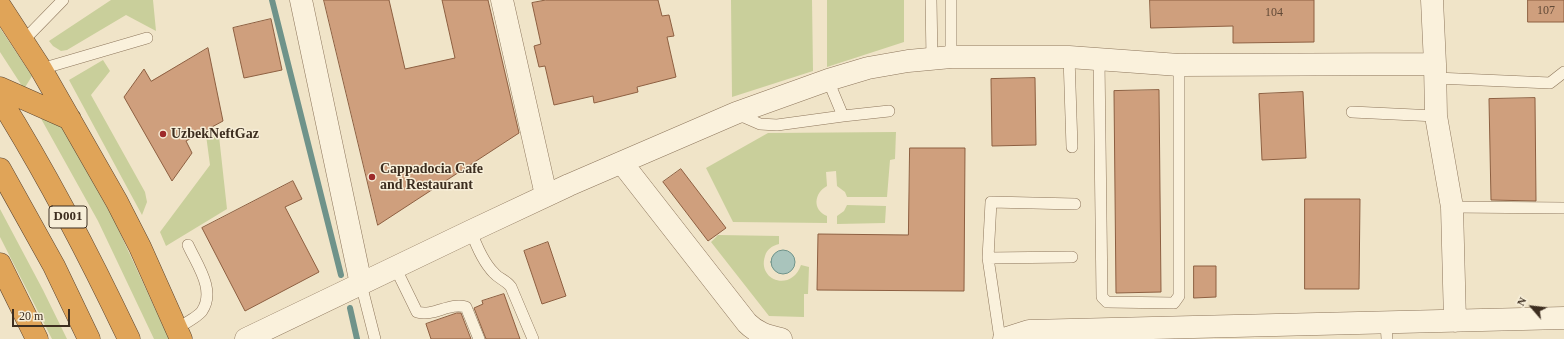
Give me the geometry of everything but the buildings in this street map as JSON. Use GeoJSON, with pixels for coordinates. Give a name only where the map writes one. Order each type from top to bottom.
{"type":"FeatureCollection","features":[{"type":"Feature","properties":{"kind":"highway"},"geometry":{"type":"LineString","coordinates":[[0,6],[41,69],[116,202],[140,247],[178,334]]}},
{"type":"Feature","properties":{"kind":"highway"},"geometry":{"type":"LineString","coordinates":[[0,88],[70,119]]}},
{"type":"Feature","properties":{"kind":"highway","name":"D001"},"geometry":{"type":"LineString","coordinates":[[0,99],[34,153],[77,233],[129,339]]}},
{"type":"Feature","properties":{"kind":"highway","name":"D001"},"geometry":{"type":"LineString","coordinates":[[0,169],[54,266],[89,339]]}},
{"type":"Feature","properties":{"kind":"highway"},"geometry":{"type":"LineString","coordinates":[[0,264],[37,339]]}},
{"type":"Feature","properties":{"kind":"street"},"geometry":{"type":"LineString","coordinates":[[301,0],[362,284]]}},
{"type":"Feature","properties":{"kind":"street"},"geometry":{"type":"LineString","coordinates":[[502,0],[546,195]]}},
{"type":"Feature","properties":{"kind":"street"},"geometry":{"type":"LineString","coordinates":[[1432,0],[1436,71],[1436,116],[1452,207],[1455,321]]}},
{"type":"Feature","properties":{"kind":"street"},"geometry":{"type":"LineString","coordinates":[[246,339],[546,195],[736,113],[828,80],[868,68],[908,61],[942,58],[1068,57],[1179,65],[1436,71]]}},
{"type":"Feature","properties":{"kind":"street"},"geometry":{"type":"LineString","coordinates":[[622,162],[747,323],[756,331],[767,336],[781,339]]}},
{"type":"Feature","properties":{"kind":"street"},"geometry":{"type":"LineString","coordinates":[[1004,339],[1029,331],[1386,331],[1455,321],[1564,318]]}},
{"type":"Feature","properties":{"kind":"lane"},"geometry":{"type":"LineString","coordinates":[[23,40],[62,0]]}},
{"type":"Feature","properties":{"kind":"lane"},"geometry":{"type":"LineString","coordinates":[[931,0],[942,58]]}},
{"type":"Feature","properties":{"kind":"lane"},"geometry":{"type":"LineString","coordinates":[[942,58],[951,0]]}},
{"type":"Feature","properties":{"kind":"lane"},"geometry":{"type":"LineString","coordinates":[[41,69],[147,38]]}},
{"type":"Feature","properties":{"kind":"lane"},"geometry":{"type":"LineString","coordinates":[[1068,57],[1072,146]]}},
{"type":"Feature","properties":{"kind":"lane"},"geometry":{"type":"LineString","coordinates":[[1099,60],[1102,297],[1107,302],[1174,303],[1179,296],[1179,65]]}},
{"type":"Feature","properties":{"kind":"lane"},"geometry":{"type":"LineString","coordinates":[[1436,71],[1550,83],[1564,72]]}},
{"type":"Feature","properties":{"kind":"lane"},"geometry":{"type":"LineString","coordinates":[[828,80],[843,116]]}},
{"type":"Feature","properties":{"kind":"lane"},"geometry":{"type":"LineString","coordinates":[[736,113],[760,124],[777,125],[889,111]]}},
{"type":"Feature","properties":{"kind":"lane"},"geometry":{"type":"LineString","coordinates":[[1352,112],[1436,116]]}},
{"type":"Feature","properties":{"kind":"lane"},"geometry":{"type":"LineString","coordinates":[[1000,339],[988,258],[991,202],[1075,204]]}},
{"type":"Feature","properties":{"kind":"lane"},"geometry":{"type":"LineString","coordinates":[[1452,207],[1564,208]]}},
{"type":"Feature","properties":{"kind":"lane"},"geometry":{"type":"LineString","coordinates":[[471,231],[475,242],[493,273],[507,282],[511,287],[533,339]]}},
{"type":"Feature","properties":{"kind":"lane"},"geometry":{"type":"LineString","coordinates":[[178,334],[201,312],[207,299],[206,284],[188,245]]}},
{"type":"Feature","properties":{"kind":"lane"},"geometry":{"type":"LineString","coordinates":[[988,258],[1072,256]]}},
{"type":"Feature","properties":{"kind":"lane"},"geometry":{"type":"LineString","coordinates":[[395,267],[417,312],[425,314],[459,305],[466,307],[479,339]]}},
{"type":"Feature","properties":{"kind":"lane"},"geometry":{"type":"LineString","coordinates":[[362,284],[375,339]]}},
{"type":"Feature","properties":{"kind":"green space"},"geometry":{"type":"Polygon","coordinates":[[[111,0],[153,0],[156,31],[126,15],[67,50],[61,51],[53,46],[49,41],[111,0]]]}},
{"type":"Feature","properties":{"kind":"green space"},"geometry":{"type":"Polygon","coordinates":[[[731,0],[812,0],[813,71],[732,97],[731,0]]]}},
{"type":"Feature","properties":{"kind":"green space"},"geometry":{"type":"Polygon","coordinates":[[[827,0],[904,0],[904,42],[827,67],[827,0]]]}},
{"type":"Feature","properties":{"kind":"green space"},"geometry":{"type":"Polygon","coordinates":[[[0,28],[32,76],[24,89],[0,52],[0,28]]]}},
{"type":"Feature","properties":{"kind":"green space"},"geometry":{"type":"Polygon","coordinates":[[[103,60],[110,71],[91,95],[145,192],[147,202],[142,215],[69,80],[103,60]]]}},
{"type":"Feature","properties":{"kind":"green space"},"geometry":{"type":"Polygon","coordinates":[[[39,115],[59,122],[113,218],[169,339],[154,339],[98,221],[39,115]]]}},
{"type":"Feature","properties":{"kind":"green space"},"geometry":{"type":"Polygon","coordinates":[[[218,127],[227,209],[166,246],[160,232],[210,165],[206,135],[218,127]]]}},
{"type":"Feature","properties":{"kind":"green space"},"geometry":{"type":"Polygon","coordinates":[[[896,132],[895,159],[890,160],[887,197],[847,197],[845,192],[837,186],[836,171],[826,172],[827,186],[819,193],[816,201],[819,210],[827,216],[827,223],[733,222],[706,168],[768,133],[896,132]]]}},
{"type":"Feature","properties":{"kind":"green space"},"geometry":{"type":"Polygon","coordinates":[[[847,205],[886,206],[885,223],[837,224],[837,216],[844,211],[847,205]]]}},
{"type":"Feature","properties":{"kind":"green space"},"geometry":{"type":"Polygon","coordinates":[[[0,209],[67,339],[52,339],[0,237],[0,209]]]}},
{"type":"Feature","properties":{"kind":"green space"},"geometry":{"type":"Polygon","coordinates":[[[718,235],[779,236],[779,244],[770,248],[765,256],[764,264],[766,271],[770,277],[783,281],[790,279],[796,274],[801,265],[809,267],[808,294],[804,294],[804,317],[769,316],[711,242],[718,235]]]}},
{"type":"Feature","properties":{"kind":"water"},"geometry":{"type":"Polygon","coordinates":[[[783,250],[792,253],[795,262],[792,271],[783,274],[774,271],[771,262],[774,253],[783,250]]]}},
{"type":"Feature","properties":{"kind":"waterway"},"geometry":{"type":"LineString","coordinates":[[272,0],[341,275]]}},
{"type":"Feature","properties":{"kind":"waterway"},"geometry":{"type":"LineString","coordinates":[[350,308],[357,339]]}},
{"type":"Feature","properties":{"kind":"place","name":"UzbekNeftGaz"},"geometry":{"type":"Point","coordinates":[163,134]}},
{"type":"Feature","properties":{"kind":"place","name":"Cappadocia Cafe and Restaurant"},"geometry":{"type":"Point","coordinates":[372,177]}}]}
